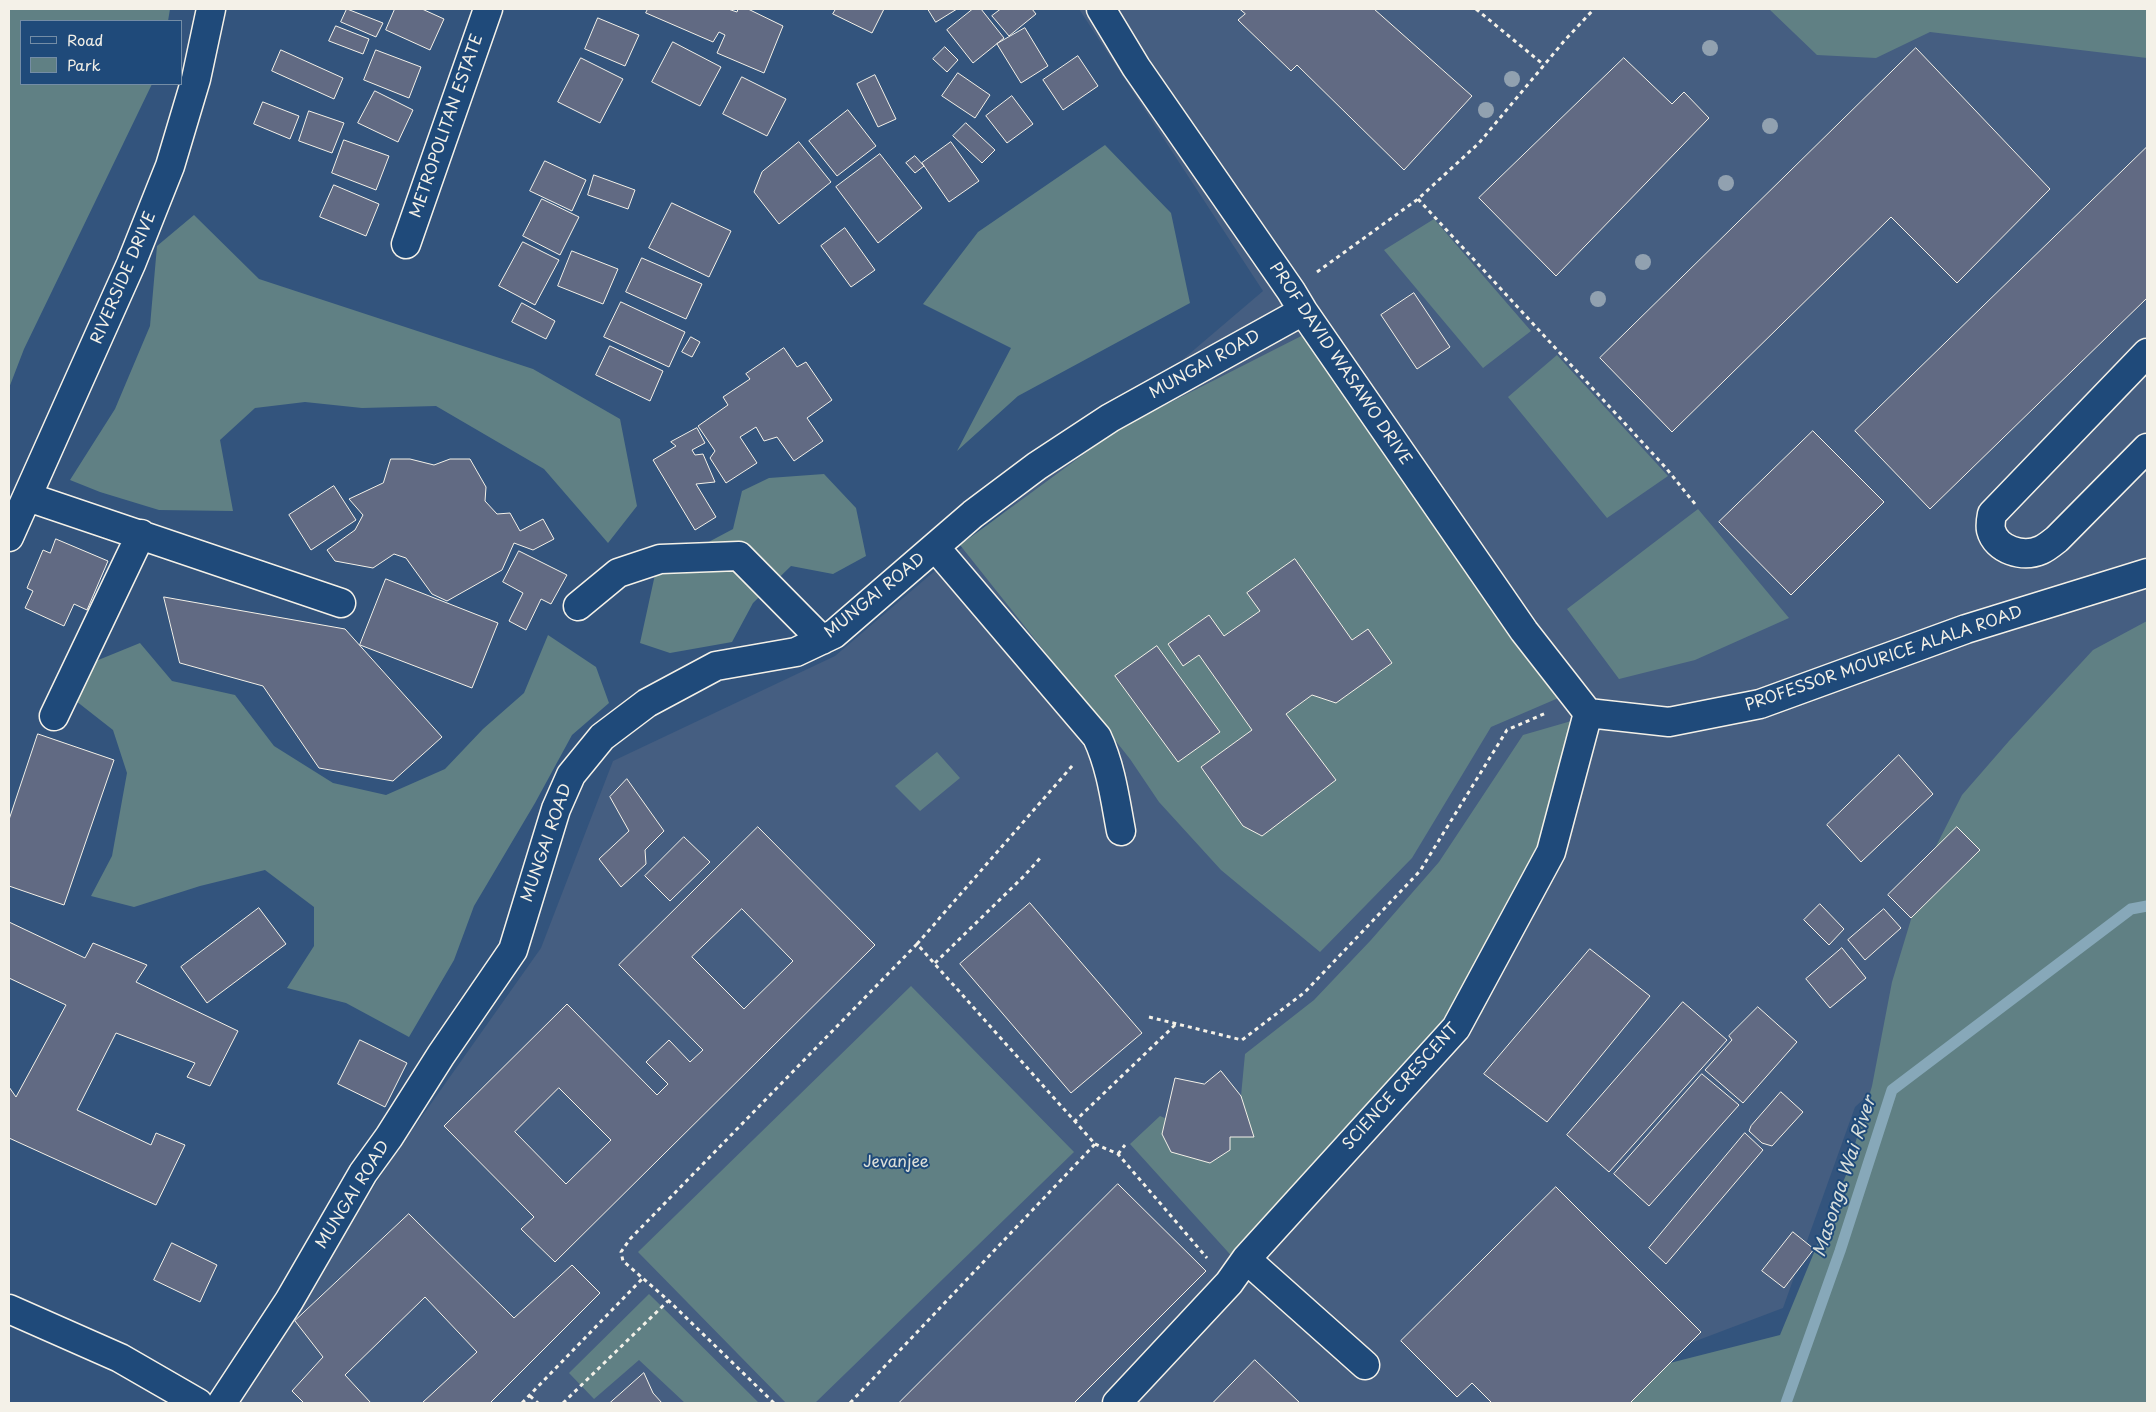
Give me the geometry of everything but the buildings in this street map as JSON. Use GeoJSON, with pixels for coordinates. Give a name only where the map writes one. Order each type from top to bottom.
{"type":"FeatureCollection","features":[{"type":"Feature","properties":{"kind":"street","name":"RIVERSIDE DRIVE"},"geometry":{"type":"LineString","coordinates":[[9,537],[131,264],[170,166],[196,79],[211,9]]}},
{"type":"Feature","properties":{"kind":"street","name":"METROPOLITAN ESTATE"},"geometry":{"type":"LineString","coordinates":[[406,244],[488,9]]}},
{"type":"Feature","properties":{"kind":"street","name":"PROF DAVID WASAWO DRIVE"},"geometry":{"type":"LineString","coordinates":[[1101,9],[1136,67],[1524,631],[1584,706]]}},
{"type":"Feature","properties":{"kind":"street","name":"MUNGAI ROAD"},"geometry":{"type":"LineString","coordinates":[[222,1403],[289,1301],[363,1172],[389,1137],[513,950],[556,809],[571,775],[602,737],[647,703],[716,666],[747,659],[796,652],[834,634],[973,514],[1037,466],[1297,301]]}},
{"type":"Feature","properties":{"kind":"street"},"geometry":{"type":"LineString","coordinates":[[2147,353],[1992,514],[1991,528],[1995,540],[2009,550],[2026,554],[2041,550],[2057,539],[2147,448]]}},
{"type":"Feature","properties":{"kind":"street"},"geometry":{"type":"LineString","coordinates":[[28,497],[341,603]]}},
{"type":"Feature","properties":{"kind":"street"},"geometry":{"type":"LineString","coordinates":[[54,716],[141,534]]}},
{"type":"Feature","properties":{"kind":"street"},"geometry":{"type":"LineString","coordinates":[[934,547],[1097,737],[1109,769],[1121,831]]}},
{"type":"Feature","properties":{"kind":"street"},"geometry":{"type":"LineString","coordinates":[[578,606],[618,573],[660,559],[739,556],[822,640]]}},
{"type":"Feature","properties":{"kind":"street","name":"PROFESSOR MOURICE ALALA ROAD"},"geometry":{"type":"LineString","coordinates":[[1584,706],[1668,722],[1760,704],[1966,629],[2147,573]]}},
{"type":"Feature","properties":{"kind":"street","name":"SCIENCE CRESCENT"},"geometry":{"type":"LineString","coordinates":[[1117,1403],[1228,1283],[1246,1259],[1456,1028],[1551,852],[1584,706]]}},
{"type":"Feature","properties":{"kind":"street"},"geometry":{"type":"LineString","coordinates":[[1246,1259],[1365,1366]]}},
{"type":"Feature","properties":{"kind":"street"},"geometry":{"type":"LineString","coordinates":[[9,1309],[120,1358],[198,1403]]}},
{"type":"Feature","properties":{"kind":"path"},"geometry":{"type":"LineString","coordinates":[[1476,9],[1544,64]]}},
{"type":"Feature","properties":{"kind":"path"},"geometry":{"type":"LineString","coordinates":[[1297,301],[1418,199],[1479,143],[1544,64],[1594,9]]}},
{"type":"Feature","properties":{"kind":"path"},"geometry":{"type":"LineString","coordinates":[[1418,199],[1666,468],[1695,504]]}},
{"type":"Feature","properties":{"kind":"path"},"geometry":{"type":"LineString","coordinates":[[1149,1017],[1242,1040],[1305,992],[1420,871],[1507,730],[1584,706]]}},
{"type":"Feature","properties":{"kind":"path"},"geometry":{"type":"LineString","coordinates":[[774,1403],[668,1301],[623,1261],[621,1252],[630,1239],[917,944],[1097,737]]}},
{"type":"Feature","properties":{"kind":"path"},"geometry":{"type":"LineString","coordinates":[[934,963],[1024,876],[1042,856]]}},
{"type":"Feature","properties":{"kind":"path"},"geometry":{"type":"LineString","coordinates":[[917,944],[1095,1144],[1118,1154],[1228,1283]]}},
{"type":"Feature","properties":{"kind":"path"},"geometry":{"type":"LineString","coordinates":[[1074,1122],[1177,1024]]}},
{"type":"Feature","properties":{"kind":"path"},"geometry":{"type":"LineString","coordinates":[[850,1403],[1095,1144]]}},
{"type":"Feature","properties":{"kind":"path"},"geometry":{"type":"LineString","coordinates":[[1118,1154],[1125,1145]]}},
{"type":"Feature","properties":{"kind":"path"},"geometry":{"type":"LineString","coordinates":[[522,1403],[643,1278]]}},
{"type":"Feature","properties":{"kind":"path"},"geometry":{"type":"LineString","coordinates":[[563,1403],[668,1301]]}},
{"type":"Feature","properties":{"kind":"path"},"geometry":{"type":"LineString","coordinates":[[530,1396],[538,1403]]}},
{"type":"Feature","properties":{"kind":"shaded area"},"geometry":{"type":"Polygon","coordinates":[[[1079,9],[2147,9],[2147,846],[2063,917],[1855,1107],[1783,1308],[1585,1383],[1589,1403],[234,1403],[389,1163],[541,948],[613,761],[835,656],[1263,291],[1079,9]]]}},
{"type":"Feature","properties":{"kind":"green space"},"geometry":{"type":"Polygon","coordinates":[[[9,9],[170,9],[168,20],[20,20],[20,85],[152,85],[24,349],[9,388],[9,9]]]}},
{"type":"Feature","properties":{"kind":"green space"},"geometry":{"type":"Polygon","coordinates":[[[1769,9],[2147,9],[2147,58],[1930,32],[1876,58],[1817,55],[1769,9]]]}},
{"type":"Feature","properties":{"kind":"green space"},"geometry":{"type":"Polygon","coordinates":[[[1105,145],[1171,213],[1190,303],[1018,396],[957,451],[1011,348],[923,304],[978,232],[1105,145]]]}},
{"type":"Feature","properties":{"kind":"green space"},"geometry":{"type":"Polygon","coordinates":[[[194,215],[259,279],[533,369],[620,419],[637,506],[608,543],[544,469],[436,406],[362,408],[305,402],[255,408],[220,440],[233,511],[159,510],[100,492],[70,480],[115,409],[150,326],[157,246],[194,215]]]}},
{"type":"Feature","properties":{"kind":"green space"},"geometry":{"type":"Polygon","coordinates":[[[1434,219],[1531,331],[1483,368],[1384,250],[1434,219]]]}},
{"type":"Feature","properties":{"kind":"green space"},"geometry":{"type":"Polygon","coordinates":[[[1321,326],[1577,690],[1491,727],[1412,858],[1320,952],[1221,870],[1159,802],[1130,759],[960,545],[1118,429],[1321,326]]]}},
{"type":"Feature","properties":{"kind":"green space"},"geometry":{"type":"Polygon","coordinates":[[[1557,355],[1668,476],[1607,518],[1508,397],[1557,355]]]}},
{"type":"Feature","properties":{"kind":"green space"},"geometry":{"type":"Polygon","coordinates":[[[824,474],[856,508],[866,556],[833,574],[791,566],[753,603],[732,642],[670,653],[640,643],[656,570],[733,529],[742,491],[769,478],[824,474]]]}},
{"type":"Feature","properties":{"kind":"green space"},"geometry":{"type":"Polygon","coordinates":[[[1698,509],[1789,618],[1695,660],[1619,679],[1567,609],[1698,509]]]}},
{"type":"Feature","properties":{"kind":"green space"},"geometry":{"type":"Polygon","coordinates":[[[2147,621],[2147,1403],[1606,1403],[1603,1380],[1780,1335],[1846,1175],[1872,1086],[1892,982],[1929,860],[1962,795],[2093,650],[2147,621]]]}},
{"type":"Feature","properties":{"kind":"green space"},"geometry":{"type":"Polygon","coordinates":[[[548,635],[596,667],[609,703],[572,735],[535,803],[474,906],[454,960],[409,1037],[346,1003],[287,988],[314,946],[314,907],[265,870],[200,886],[134,907],[91,896],[112,856],[127,773],[113,730],[76,701],[86,665],[140,643],[172,681],[235,695],[274,746],[333,783],[386,795],[445,769],[483,729],[524,693],[548,635]]]}},
{"type":"Feature","properties":{"kind":"green space"},"geometry":{"type":"Polygon","coordinates":[[[1599,713],[1558,856],[1482,1013],[1247,1273],[1130,1144],[1160,1116],[1200,1133],[1241,1096],[1245,1054],[1314,1000],[1371,940],[1439,862],[1523,735],[1599,713]]]}},
{"type":"Feature","properties":{"kind":"green space"},"geometry":{"type":"Polygon","coordinates":[[[937,752],[960,778],[920,811],[895,786],[937,752]]]}},
{"type":"Feature","properties":{"kind":"green space","name":"Jevanjee"},"geometry":{"type":"Polygon","coordinates":[[[911,986],[1074,1152],[815,1403],[786,1403],[638,1252],[911,986]]]}},
{"type":"Feature","properties":{"kind":"green space"},"geometry":{"type":"Polygon","coordinates":[[[649,1294],[759,1403],[685,1403],[639,1360],[594,1399],[569,1373],[649,1294]]]}},
{"type":"Feature","properties":{"kind":"waterway","name":"Masonga Wai River"},"geometry":{"type":"LineString","coordinates":[[1786,1403],[1840,1251],[1892,1090],[2131,909],[2147,906]]}}]}
